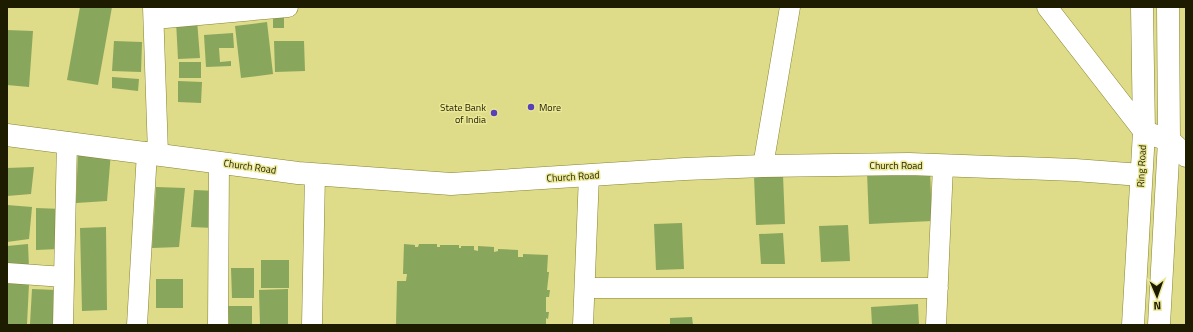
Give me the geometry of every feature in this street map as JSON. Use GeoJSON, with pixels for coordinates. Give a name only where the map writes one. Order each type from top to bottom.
{"type":"FeatureCollection","features":[{"type":"Feature","properties":{"kind":"main road"},"geometry":{"type":"LineString","coordinates":[[1159,325],[1169,140],[1168,7]]}},
{"type":"Feature","properties":{"kind":"main road","name":"Ring Road"},"geometry":{"type":"LineString","coordinates":[[1133,325],[1144,132],[1138,12]]}},
{"type":"Feature","properties":{"kind":"main road"},"geometry":{"type":"LineString","coordinates":[[1144,132],[1169,140],[1186,156]]}},
{"type":"Feature","properties":{"kind":"main road","name":"Church Road"},"geometry":{"type":"LineString","coordinates":[[7,135],[298,173],[451,184],[763,166],[909,164],[1141,174]]}},
{"type":"Feature","properties":{"kind":"street"},"geometry":{"type":"LineString","coordinates":[[137,325],[152,153],[154,13],[288,7]]}},
{"type":"Feature","properties":{"kind":"street"},"geometry":{"type":"LineString","coordinates":[[763,166],[790,7]]}},
{"type":"Feature","properties":{"kind":"street"},"geometry":{"type":"LineString","coordinates":[[1047,7],[1144,132]]}},
{"type":"Feature","properties":{"kind":"street"},"geometry":{"type":"LineString","coordinates":[[63,325],[67,142]]}},
{"type":"Feature","properties":{"kind":"street"},"geometry":{"type":"LineString","coordinates":[[218,325],[219,162]]}},
{"type":"Feature","properties":{"kind":"street"},"geometry":{"type":"LineString","coordinates":[[936,325],[943,166]]}},
{"type":"Feature","properties":{"kind":"street"},"geometry":{"type":"LineString","coordinates":[[312,325],[315,174]]}},
{"type":"Feature","properties":{"kind":"street"},"geometry":{"type":"LineString","coordinates":[[583,325],[589,175]]}},
{"type":"Feature","properties":{"kind":"street"},"geometry":{"type":"LineString","coordinates":[[7,273],[64,277]]}},
{"type":"Feature","properties":{"kind":"street"},"geometry":{"type":"LineString","coordinates":[[585,288],[938,288]]}},
{"type":"Feature","properties":{"kind":"building"},"geometry":{"type":"Polygon","coordinates":[[[80,7],[112,7],[98,85],[67,80],[80,7]]]}},
{"type":"Feature","properties":{"kind":"building"},"geometry":{"type":"Polygon","coordinates":[[[273,15],[284,15],[284,28],[273,28],[273,15]]]}},
{"type":"Feature","properties":{"kind":"building"},"geometry":{"type":"Polygon","coordinates":[[[197,20],[200,58],[178,59],[176,21],[197,20]]]}},
{"type":"Feature","properties":{"kind":"building"},"geometry":{"type":"Polygon","coordinates":[[[267,22],[273,74],[241,78],[235,26],[267,22]]]}},
{"type":"Feature","properties":{"kind":"building"},"geometry":{"type":"Polygon","coordinates":[[[7,30],[33,31],[29,87],[7,85],[7,30]]]}},
{"type":"Feature","properties":{"kind":"building"},"geometry":{"type":"Polygon","coordinates":[[[233,33],[234,48],[219,48],[220,62],[231,61],[231,66],[206,67],[204,35],[233,33]]]}},
{"type":"Feature","properties":{"kind":"building"},"geometry":{"type":"Polygon","coordinates":[[[114,41],[142,42],[141,72],[112,71],[114,41]]]}},
{"type":"Feature","properties":{"kind":"building"},"geometry":{"type":"Polygon","coordinates":[[[274,41],[304,41],[305,71],[275,72],[274,41]]]}},
{"type":"Feature","properties":{"kind":"building"},"geometry":{"type":"Polygon","coordinates":[[[179,62],[201,62],[201,78],[179,78],[179,62]]]}},
{"type":"Feature","properties":{"kind":"building"},"geometry":{"type":"Polygon","coordinates":[[[112,77],[139,79],[138,91],[112,88],[112,77]]]}},
{"type":"Feature","properties":{"kind":"building"},"geometry":{"type":"Polygon","coordinates":[[[178,81],[202,82],[201,103],[178,102],[178,81]]]}},
{"type":"Feature","properties":{"kind":"building"},"geometry":{"type":"Polygon","coordinates":[[[78,151],[111,152],[107,201],[76,203],[78,151]]]}},
{"type":"Feature","properties":{"kind":"building"},"geometry":{"type":"Polygon","coordinates":[[[34,167],[31,194],[7,196],[7,168],[34,167]]]}},
{"type":"Feature","properties":{"kind":"building"},"geometry":{"type":"Polygon","coordinates":[[[930,170],[932,221],[869,224],[867,172],[930,170]]]}},
{"type":"Feature","properties":{"kind":"building"},"geometry":{"type":"Polygon","coordinates":[[[783,175],[785,224],[756,225],[754,176],[783,175]]]}},
{"type":"Feature","properties":{"kind":"building"},"geometry":{"type":"Polygon","coordinates":[[[156,187],[185,188],[179,247],[152,248],[156,187]]]}},
{"type":"Feature","properties":{"kind":"building"},"geometry":{"type":"Polygon","coordinates":[[[194,190],[217,191],[214,228],[191,227],[194,190]]]}},
{"type":"Feature","properties":{"kind":"building"},"geometry":{"type":"Polygon","coordinates":[[[7,205],[32,207],[29,239],[7,242],[7,205]]]}},
{"type":"Feature","properties":{"kind":"building"},"geometry":{"type":"Polygon","coordinates":[[[36,208],[62,209],[59,249],[36,250],[36,208]]]}},
{"type":"Feature","properties":{"kind":"building"},"geometry":{"type":"Polygon","coordinates":[[[682,223],[684,269],[656,270],[654,224],[682,223]]]}},
{"type":"Feature","properties":{"kind":"building"},"geometry":{"type":"Polygon","coordinates":[[[848,225],[850,261],[821,262],[819,226],[848,225]]]}},
{"type":"Feature","properties":{"kind":"building"},"geometry":{"type":"Polygon","coordinates":[[[106,227],[107,310],[82,311],[80,228],[106,227]]]}},
{"type":"Feature","properties":{"kind":"building"},"geometry":{"type":"Polygon","coordinates":[[[783,233],[785,264],[761,264],[759,234],[783,233]]]}},
{"type":"Feature","properties":{"kind":"building"},"geometry":{"type":"Polygon","coordinates":[[[28,244],[29,268],[7,269],[7,246],[28,244]]]}},
{"type":"Feature","properties":{"kind":"building"},"geometry":{"type":"Polygon","coordinates":[[[404,244],[415,245],[415,247],[418,247],[419,244],[437,244],[437,247],[440,247],[440,245],[459,245],[459,248],[461,248],[461,246],[474,246],[474,250],[478,251],[478,246],[494,247],[494,252],[498,251],[498,249],[518,250],[518,257],[523,257],[523,254],[548,255],[547,272],[549,272],[547,290],[550,290],[549,297],[546,297],[546,312],[549,312],[548,319],[546,318],[546,325],[396,325],[397,281],[406,281],[407,274],[403,274],[404,244]]]}},
{"type":"Feature","properties":{"kind":"building"},"geometry":{"type":"Polygon","coordinates":[[[261,260],[289,260],[289,288],[261,288],[261,260]]]}},
{"type":"Feature","properties":{"kind":"building"},"geometry":{"type":"Polygon","coordinates":[[[231,268],[254,268],[254,298],[232,298],[231,268]]]}},
{"type":"Feature","properties":{"kind":"building"},"geometry":{"type":"Polygon","coordinates":[[[156,279],[183,279],[183,308],[156,308],[156,279]]]}},
{"type":"Feature","properties":{"kind":"building"},"geometry":{"type":"Polygon","coordinates":[[[7,283],[29,284],[27,324],[7,325],[7,283]]]}},
{"type":"Feature","properties":{"kind":"building"},"geometry":{"type":"Polygon","coordinates":[[[32,289],[56,290],[55,325],[30,324],[32,289]]]}},
{"type":"Feature","properties":{"kind":"building"},"geometry":{"type":"Polygon","coordinates":[[[288,289],[288,325],[260,325],[259,290],[288,289]]]}},
{"type":"Feature","properties":{"kind":"building"},"geometry":{"type":"Polygon","coordinates":[[[918,304],[919,325],[872,325],[871,307],[918,304]]]}},
{"type":"Feature","properties":{"kind":"building"},"geometry":{"type":"Polygon","coordinates":[[[228,306],[252,306],[252,325],[229,325],[228,306]]]}},
{"type":"Feature","properties":{"kind":"building"},"geometry":{"type":"Polygon","coordinates":[[[692,317],[693,325],[670,325],[670,318],[692,317]]]}},
{"type":"Feature","properties":{"kind":"place","name":"More"},"geometry":{"type":"Point","coordinates":[531,107]}},
{"type":"Feature","properties":{"kind":"place","name":"State Bank of India"},"geometry":{"type":"Point","coordinates":[494,113]}}]}
